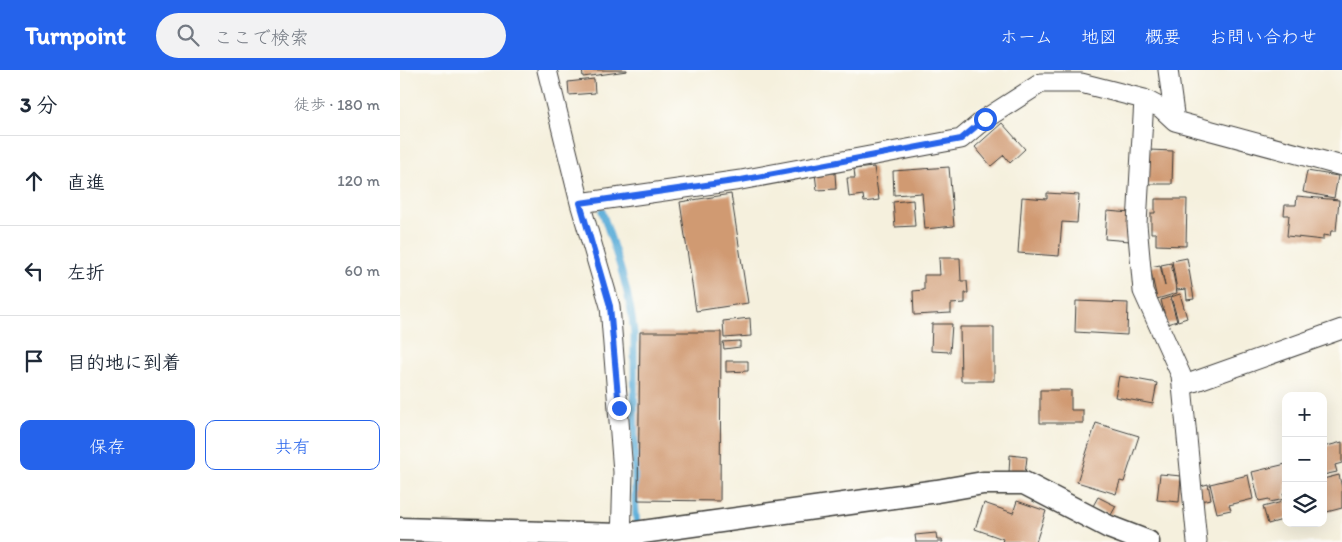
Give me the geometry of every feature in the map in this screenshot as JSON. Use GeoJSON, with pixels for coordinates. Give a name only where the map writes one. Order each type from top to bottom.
{"type":"FeatureCollection","features":[{"type":"Feature","properties":{"kind":"street"},"geometry":{"type":"LineString","coordinates":[[547,70],[580,203],[610,306],[623,472],[636,536]]}},
{"type":"Feature","properties":{"kind":"street"},"geometry":{"type":"LineString","coordinates":[[1168,70],[1175,121]]}},
{"type":"Feature","properties":{"kind":"street"},"geometry":{"type":"LineString","coordinates":[[580,203],[741,180],[961,139],[985,119],[1041,83],[1081,83],[1144,99],[1161,108],[1175,121],[1342,166]]}},
{"type":"Feature","properties":{"kind":"street"},"geometry":{"type":"LineString","coordinates":[[1144,99],[1137,224],[1143,291],[1181,375],[1197,542]]}},
{"type":"Feature","properties":{"kind":"street"},"geometry":{"type":"LineString","coordinates":[[1182,386],[1342,329]]}},
{"type":"Feature","properties":{"kind":"street"},"geometry":{"type":"LineString","coordinates":[[400,529],[636,536],[983,483],[1024,483],[1109,527],[1148,542]]}},
{"type":"Feature","properties":{"kind":"building"},"geometry":{"type":"Polygon","coordinates":[[[582,70],[627,70],[627,71],[583,77],[582,70]]]}},
{"type":"Feature","properties":{"kind":"building"},"geometry":{"type":"Polygon","coordinates":[[[594,79],[595,93],[569,95],[568,82],[594,79]]]}},
{"type":"Feature","properties":{"kind":"building"},"geometry":{"type":"Polygon","coordinates":[[[1002,123],[1025,149],[1010,163],[1004,155],[991,166],[975,147],[1002,123]]]}},
{"type":"Feature","properties":{"kind":"building"},"geometry":{"type":"Polygon","coordinates":[[[1149,150],[1173,151],[1172,184],[1148,184],[1149,150]]]}},
{"type":"Feature","properties":{"kind":"building"},"geometry":{"type":"Polygon","coordinates":[[[874,167],[879,200],[864,202],[863,195],[849,197],[847,178],[855,178],[854,169],[874,167]]]}},
{"type":"Feature","properties":{"kind":"building"},"geometry":{"type":"Polygon","coordinates":[[[949,167],[954,226],[925,229],[922,193],[894,195],[893,171],[949,167]]]}},
{"type":"Feature","properties":{"kind":"building"},"geometry":{"type":"Polygon","coordinates":[[[1307,171],[1338,176],[1334,198],[1303,192],[1307,171]]]}},
{"type":"Feature","properties":{"kind":"building"},"geometry":{"type":"Polygon","coordinates":[[[835,173],[836,189],[817,190],[815,174],[835,173]]]}},
{"type":"Feature","properties":{"kind":"building"},"geometry":{"type":"Polygon","coordinates":[[[1047,193],[1079,195],[1077,223],[1062,222],[1059,256],[1018,253],[1022,197],[1047,199],[1047,193]]]}},
{"type":"Feature","properties":{"kind":"building"},"geometry":{"type":"Polygon","coordinates":[[[731,194],[748,303],[696,311],[680,202],[731,194]]]}},
{"type":"Feature","properties":{"kind":"building"},"geometry":{"type":"Polygon","coordinates":[[[1297,196],[1339,200],[1336,231],[1331,231],[1330,236],[1323,235],[1323,240],[1287,236],[1289,215],[1284,215],[1285,205],[1296,205],[1297,196]]]}},
{"type":"Feature","properties":{"kind":"building"},"geometry":{"type":"Polygon","coordinates":[[[1155,199],[1187,199],[1186,246],[1156,245],[1156,233],[1151,233],[1151,213],[1155,213],[1155,199]]]}},
{"type":"Feature","properties":{"kind":"building"},"geometry":{"type":"Polygon","coordinates":[[[913,200],[915,226],[895,227],[893,202],[913,200]]]}},
{"type":"Feature","properties":{"kind":"building"},"geometry":{"type":"Polygon","coordinates":[[[1107,211],[1131,213],[1130,241],[1105,239],[1107,211]]]}},
{"type":"Feature","properties":{"kind":"building"},"geometry":{"type":"Polygon","coordinates":[[[939,258],[960,258],[961,281],[967,281],[968,293],[965,293],[965,303],[951,304],[951,313],[914,315],[913,291],[924,290],[924,275],[940,275],[939,258]]]}},
{"type":"Feature","properties":{"kind":"building"},"geometry":{"type":"Polygon","coordinates":[[[1187,258],[1194,299],[1187,300],[1186,289],[1177,290],[1172,261],[1187,258]]]}},
{"type":"Feature","properties":{"kind":"building"},"geometry":{"type":"Polygon","coordinates":[[[1171,263],[1177,293],[1157,299],[1150,267],[1160,265],[1165,286],[1161,265],[1171,263]]]}},
{"type":"Feature","properties":{"kind":"building"},"geometry":{"type":"Polygon","coordinates":[[[1180,294],[1187,318],[1178,321],[1171,297],[1180,294]]]}},
{"type":"Feature","properties":{"kind":"building"},"geometry":{"type":"Polygon","coordinates":[[[1170,297],[1177,321],[1167,324],[1161,300],[1170,297]]]}},
{"type":"Feature","properties":{"kind":"building"},"geometry":{"type":"Polygon","coordinates":[[[1076,301],[1128,303],[1127,335],[1075,332],[1076,301]]]}},
{"type":"Feature","properties":{"kind":"building"},"geometry":{"type":"Polygon","coordinates":[[[750,318],[751,336],[724,338],[723,321],[750,318]]]}},
{"type":"Feature","properties":{"kind":"building"},"geometry":{"type":"Polygon","coordinates":[[[932,324],[952,324],[950,352],[931,351],[932,324]]]}},
{"type":"Feature","properties":{"kind":"building"},"geometry":{"type":"Polygon","coordinates":[[[960,327],[994,327],[994,381],[961,381],[960,327]]]}},
{"type":"Feature","properties":{"kind":"building"},"geometry":{"type":"Polygon","coordinates":[[[640,332],[721,332],[720,501],[638,500],[640,332]]]}},
{"type":"Feature","properties":{"kind":"building"},"geometry":{"type":"Polygon","coordinates":[[[740,341],[740,347],[724,349],[723,342],[740,341]]]}},
{"type":"Feature","properties":{"kind":"building"},"geometry":{"type":"Polygon","coordinates":[[[726,361],[748,361],[748,371],[726,372],[726,361]]]}},
{"type":"Feature","properties":{"kind":"building"},"geometry":{"type":"Polygon","coordinates":[[[1119,376],[1157,383],[1153,404],[1115,397],[1119,376]]]}},
{"type":"Feature","properties":{"kind":"building"},"geometry":{"type":"Polygon","coordinates":[[[1040,390],[1071,390],[1071,410],[1083,410],[1083,423],[1040,423],[1040,390]]]}},
{"type":"Feature","properties":{"kind":"building"},"geometry":{"type":"Polygon","coordinates":[[[1096,423],[1139,436],[1124,482],[1120,481],[1116,494],[1077,482],[1096,423]]]}},
{"type":"Feature","properties":{"kind":"building"},"geometry":{"type":"Polygon","coordinates":[[[1342,442],[1342,463],[1335,465],[1337,472],[1327,474],[1327,446],[1342,442]]]}},
{"type":"Feature","properties":{"kind":"building"},"geometry":{"type":"Polygon","coordinates":[[[1010,455],[1027,457],[1025,475],[1009,473],[1010,455]]]}},
{"type":"Feature","properties":{"kind":"building"},"geometry":{"type":"Polygon","coordinates":[[[1282,465],[1282,500],[1270,502],[1269,499],[1259,501],[1252,472],[1282,465]]]}},
{"type":"Feature","properties":{"kind":"building"},"geometry":{"type":"Polygon","coordinates":[[[1160,474],[1181,476],[1179,502],[1157,500],[1160,474]]]}},
{"type":"Feature","properties":{"kind":"building"},"geometry":{"type":"Polygon","coordinates":[[[1248,475],[1253,499],[1229,505],[1231,510],[1217,513],[1210,484],[1248,475]]]}},
{"type":"Feature","properties":{"kind":"building"},"geometry":{"type":"Polygon","coordinates":[[[1339,475],[1342,488],[1342,508],[1327,512],[1327,482],[1327,478],[1339,475]]]}},
{"type":"Feature","properties":{"kind":"building"},"geometry":{"type":"Polygon","coordinates":[[[1208,484],[1211,499],[1200,501],[1197,487],[1208,484]]]}},
{"type":"Feature","properties":{"kind":"building"},"geometry":{"type":"Polygon","coordinates":[[[1098,497],[1116,506],[1111,515],[1093,506],[1098,497]]]}},
{"type":"Feature","properties":{"kind":"building"},"geometry":{"type":"Polygon","coordinates":[[[1017,501],[1046,511],[1036,542],[1002,542],[1003,539],[975,529],[984,503],[1013,513],[1017,501]]]}},
{"type":"Feature","properties":{"kind":"building"},"geometry":{"type":"Polygon","coordinates":[[[1282,502],[1282,520],[1268,524],[1263,507],[1282,502]]]}},
{"type":"Feature","properties":{"kind":"building"},"geometry":{"type":"Polygon","coordinates":[[[936,533],[937,540],[942,540],[943,542],[916,542],[915,535],[936,533]]]}},
{"type":"Feature","properties":{"kind":"waterway"},"geometry":{"type":"LineString","coordinates":[[602,211],[626,286],[634,333],[635,499],[637,531]]}},
{"type":"Feature","properties":{"kind":"route"},"geometry":{"type":"LineString","coordinates":[[619,408],[610,306],[580,203],[741,180],[961,139],[985,119]]}}]}
